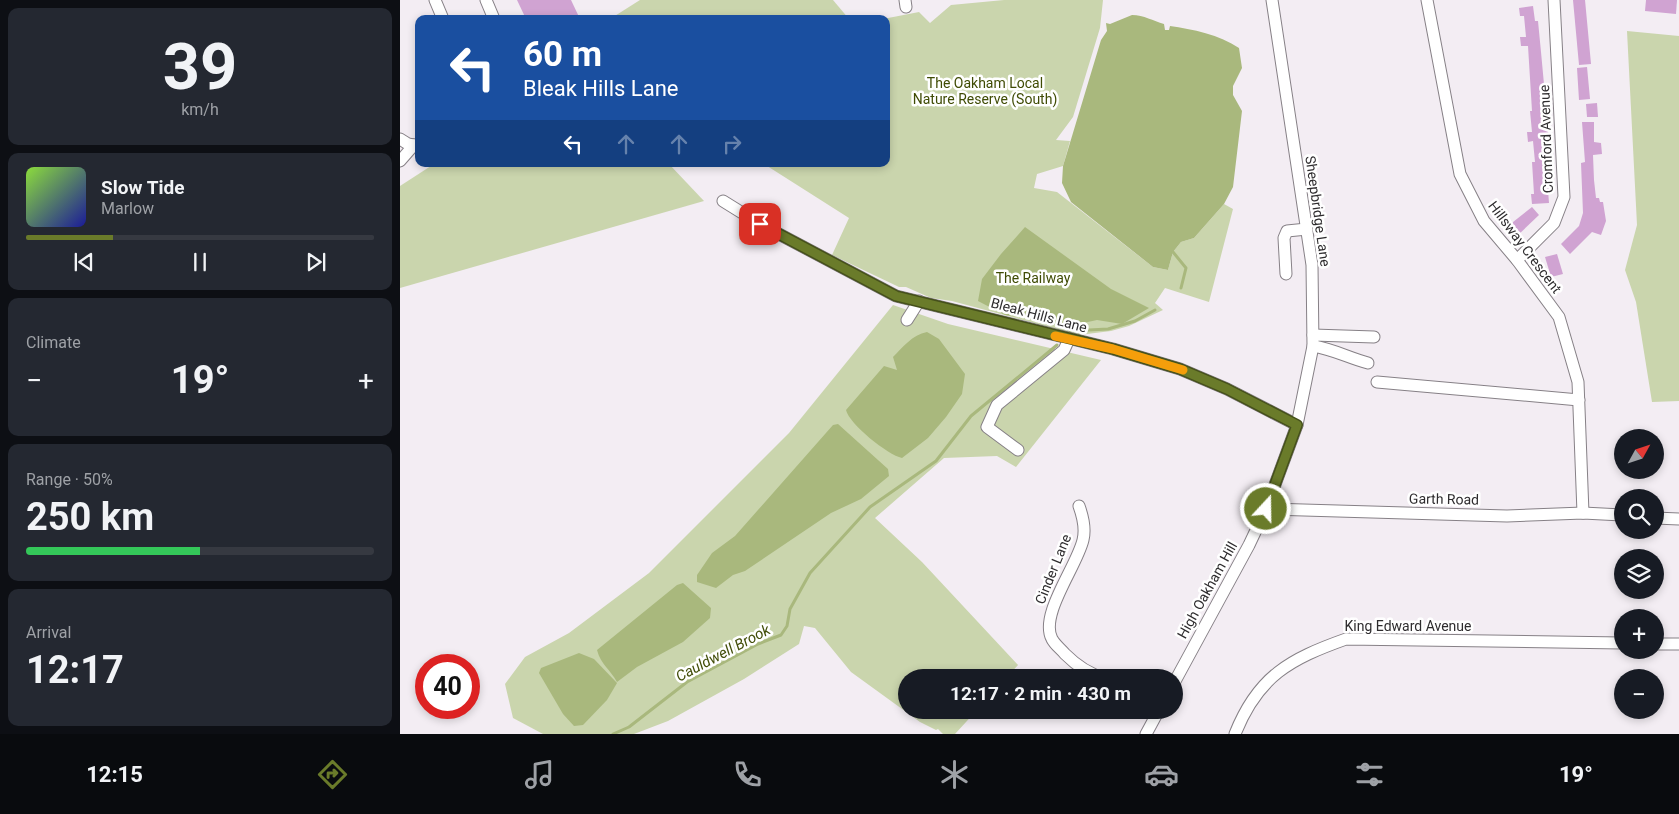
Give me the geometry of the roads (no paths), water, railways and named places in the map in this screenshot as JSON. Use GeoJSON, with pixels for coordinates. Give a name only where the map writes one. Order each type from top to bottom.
{"type":"FeatureCollection","features":[{"type":"Feature","properties":{"kind":"street"},"geometry":{"type":"LineString","coordinates":[[435,0],[441,15]]}},
{"type":"Feature","properties":{"kind":"street"},"geometry":{"type":"LineString","coordinates":[[486,0],[492,15]]}},
{"type":"Feature","properties":{"kind":"street","name":"Sheepbridge Lane"},"geometry":{"type":"LineString","coordinates":[[1272,0],[1312,265],[1313,341],[1297,425]]}},
{"type":"Feature","properties":{"kind":"street","name":"Hillsway Crescent"},"geometry":{"type":"LineString","coordinates":[[1427,0],[1460,174],[1484,221],[1517,260],[1560,318],[1578,382],[1584,513]]}},
{"type":"Feature","properties":{"kind":"street","name":"Cromford Avenue"},"geometry":{"type":"LineString","coordinates":[[1517,260],[1554,223],[1564,196],[1554,0]]}},
{"type":"Feature","properties":{"kind":"street"},"geometry":{"type":"LineString","coordinates":[[400,139],[415,146]]}},
{"type":"Feature","properties":{"kind":"street"},"geometry":{"type":"LineString","coordinates":[[400,161],[415,147]]}},
{"type":"Feature","properties":{"kind":"street","name":"Bleak Hills Lane"},"geometry":{"type":"LineString","coordinates":[[723,201],[760,224],[896,296],[1180,369],[1227,389],[1297,425]]}},
{"type":"Feature","properties":{"kind":"street"},"geometry":{"type":"LineString","coordinates":[[1286,274],[1284,238],[1286,231],[1307,229]]}},
{"type":"Feature","properties":{"kind":"street"},"geometry":{"type":"LineString","coordinates":[[907,320],[919,301]]}},
{"type":"Feature","properties":{"kind":"street"},"geometry":{"type":"LineString","coordinates":[[1313,341],[1374,337]]}},
{"type":"Feature","properties":{"kind":"street"},"geometry":{"type":"LineString","coordinates":[[1018,450],[986,427],[997,405],[1064,350],[1069,339]]}},
{"type":"Feature","properties":{"kind":"street"},"geometry":{"type":"LineString","coordinates":[[1313,341],[1332,348],[1347,357],[1368,363]]}},
{"type":"Feature","properties":{"kind":"street"},"geometry":{"type":"LineString","coordinates":[[1377,382],[1579,400]]}},
{"type":"Feature","properties":{"kind":"street","name":"High Oakham Hill"},"geometry":{"type":"LineString","coordinates":[[1182,669],[1266,509],[1297,425]]}},
{"type":"Feature","properties":{"kind":"street","name":"Cinder Lane"},"geometry":{"type":"LineString","coordinates":[[1079,506],[1084,522],[1083,539],[1074,567],[1050,614],[1049,625],[1052,639],[1072,660],[1086,669]]}},
{"type":"Feature","properties":{"kind":"street","name":"Garth Road"},"geometry":{"type":"LineString","coordinates":[[1266,509],[1507,516],[1584,513],[1614,515]]}},
{"type":"Feature","properties":{"kind":"street"},"geometry":{"type":"LineString","coordinates":[[1664,518],[1679,519]]}},
{"type":"Feature","properties":{"kind":"street","name":"King Edward Avenue"},"geometry":{"type":"LineString","coordinates":[[1235,734],[1251,701],[1274,673],[1310,652],[1346,639],[1614,643]]}},
{"type":"Feature","properties":{"kind":"street"},"geometry":{"type":"LineString","coordinates":[[1664,644],[1679,644]]}},
{"type":"Feature","properties":{"kind":"street"},"geometry":{"type":"LineString","coordinates":[[1146,734],[1154,719]]}},
{"type":"Feature","properties":{"kind":"waterway","name":"Cauldwell Brook"},"geometry":{"type":"LineString","coordinates":[[1173,252],[1186,268],[1181,288]]}},
{"type":"Feature","properties":{"kind":"waterway","name":"Cauldwell Brook"},"geometry":{"type":"LineString","coordinates":[[1070,331],[1108,329],[1135,321],[1155,310]]}},
{"type":"Feature","properties":{"kind":"waterway","name":"Cauldwell Brook"},"geometry":{"type":"LineString","coordinates":[[613,734],[629,727],[687,682],[758,644],[781,635],[787,626],[790,609],[810,573],[870,507],[936,461],[971,416],[1057,345]]}},
{"type":"Feature","properties":{"kind":"park label","name":"The Oakham Local Nature Reserve (South)"},"geometry":{"type":"Point","coordinates":[985,92]}},
{"type":"Feature","properties":{"kind":"park label","name":"The Railway"},"geometry":{"type":"Point","coordinates":[1033,278]}}]}
